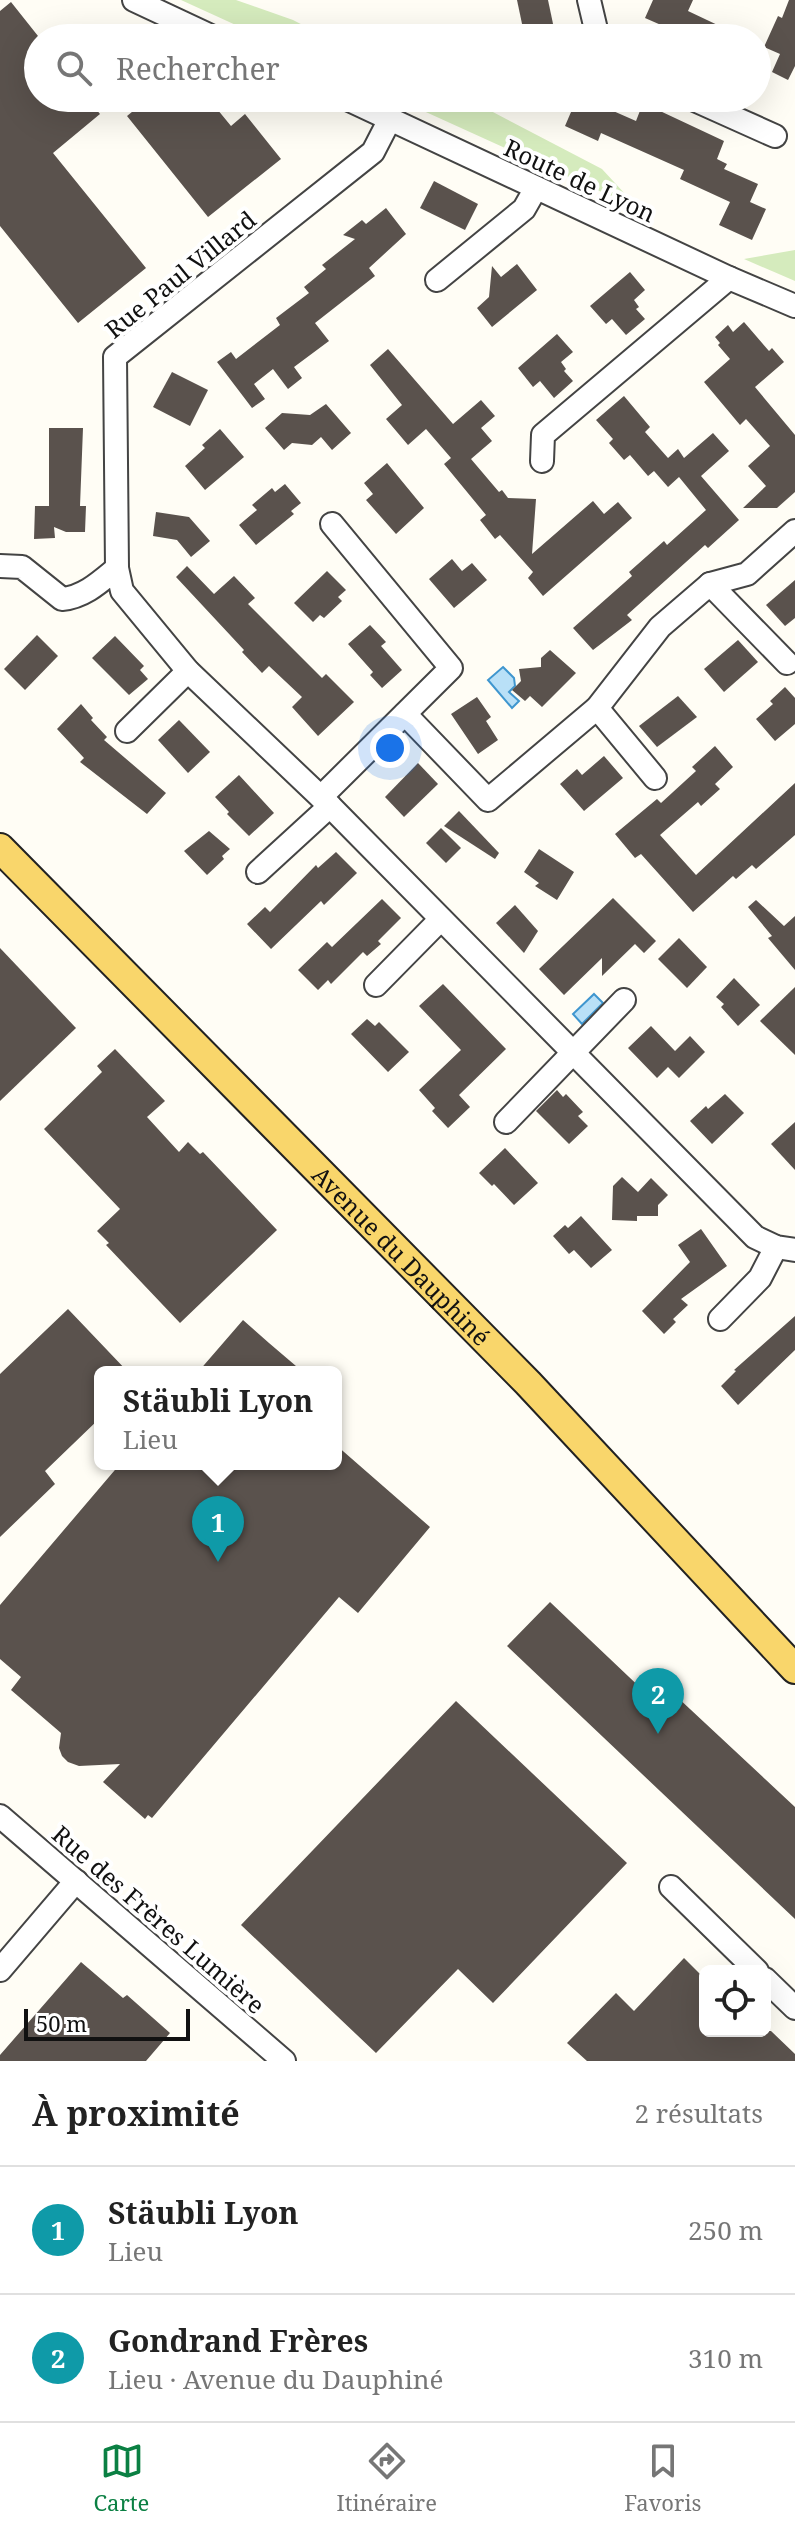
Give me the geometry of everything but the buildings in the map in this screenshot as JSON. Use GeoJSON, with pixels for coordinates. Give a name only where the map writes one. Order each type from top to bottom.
{"type":"FeatureCollection","features":[{"type":"Feature","properties":{"kind":"main road","name":"Avenue du Dauphiné"},"geometry":{"type":"LineString","coordinates":[[0,848],[528,1383],[795,1669]]}},
{"type":"Feature","properties":{"kind":"street"},"geometry":{"type":"LineString","coordinates":[[134,0],[185,24]]}},
{"type":"Feature","properties":{"kind":"street"},"geometry":{"type":"LineString","coordinates":[[589,0],[595,24]]}},
{"type":"Feature","properties":{"kind":"street","name":"Route de Lyon"},"geometry":{"type":"LineString","coordinates":[[375,112],[795,306]]}},
{"type":"Feature","properties":{"kind":"street"},"geometry":{"type":"LineString","coordinates":[[721,112],[775,136]]}},
{"type":"Feature","properties":{"kind":"street","name":"Rue Paul Villard"},"geometry":{"type":"LineString","coordinates":[[390,119],[373,152],[115,357],[117,568],[122,591],[188,671],[326,802],[755,1237],[786,1248]]}},
{"type":"Feature","properties":{"kind":"street"},"geometry":{"type":"LineString","coordinates":[[437,280],[524,209],[536,188]]}},
{"type":"Feature","properties":{"kind":"street"},"geometry":{"type":"LineString","coordinates":[[542,461],[543,435],[729,278]]}},
{"type":"Feature","properties":{"kind":"street"},"geometry":{"type":"LineString","coordinates":[[258,872],[451,668],[332,524]]}},
{"type":"Feature","properties":{"kind":"street"},"geometry":{"type":"LineString","coordinates":[[405,714],[488,800],[597,708],[660,627],[710,584],[747,574],[795,531]]}},
{"type":"Feature","properties":{"kind":"street"},"geometry":{"type":"LineString","coordinates":[[0,566],[22,567],[62,599],[85,593],[117,568]]}},
{"type":"Feature","properties":{"kind":"street"},"geometry":{"type":"LineString","coordinates":[[710,584],[787,663]]}},
{"type":"Feature","properties":{"kind":"street"},"geometry":{"type":"LineString","coordinates":[[127,731],[188,671]]}},
{"type":"Feature","properties":{"kind":"street"},"geometry":{"type":"LineString","coordinates":[[597,708],[655,778]]}},
{"type":"Feature","properties":{"kind":"street"},"geometry":{"type":"LineString","coordinates":[[376,985],[441,919]]}},
{"type":"Feature","properties":{"kind":"street"},"geometry":{"type":"LineString","coordinates":[[506,1122],[624,1000]]}},
{"type":"Feature","properties":{"kind":"street"},"geometry":{"type":"LineString","coordinates":[[720,1319],[786,1248]]}},
{"type":"Feature","properties":{"kind":"street","name":"Rue des Frères Lumière"},"geometry":{"type":"LineString","coordinates":[[0,1816],[284,2061]]}},
{"type":"Feature","properties":{"kind":"street"},"geometry":{"type":"LineString","coordinates":[[0,1970],[76,1881]]}},
{"type":"Feature","properties":{"kind":"street"},"geometry":{"type":"LineString","coordinates":[[671,1887],[751,1965]]}},
{"type":"Feature","properties":{"kind":"street"},"geometry":{"type":"LineString","coordinates":[[771,1985],[795,2008]]}},
{"type":"Feature","properties":{"kind":"green space"},"geometry":{"type":"Polygon","coordinates":[[[181,0],[236,0],[301,24],[233,24],[181,0]]]}},
{"type":"Feature","properties":{"kind":"green space"},"geometry":{"type":"Polygon","coordinates":[[[426,112],[493,112],[602,169],[639,209],[426,112]]]}},
{"type":"Feature","properties":{"kind":"green space"},"geometry":{"type":"Polygon","coordinates":[[[795,250],[795,281],[744,259],[795,250]]]}},
{"type":"Feature","properties":{"kind":"water"},"geometry":{"type":"Polygon","coordinates":[[[503,667],[514,678],[515,686],[509,692],[519,701],[512,708],[488,680],[503,667]]]}},
{"type":"Feature","properties":{"kind":"water"},"geometry":{"type":"Polygon","coordinates":[[[594,994],[603,1003],[582,1024],[573,1014],[594,994]]]}},
{"type":"Feature","properties":{"kind":"place","name":"Stäubli Lyon"},"geometry":{"type":"Point","coordinates":[218,1562]}},
{"type":"Feature","properties":{"kind":"place","name":"Gondrand Frères"},"geometry":{"type":"Point","coordinates":[658,1734]}}]}
